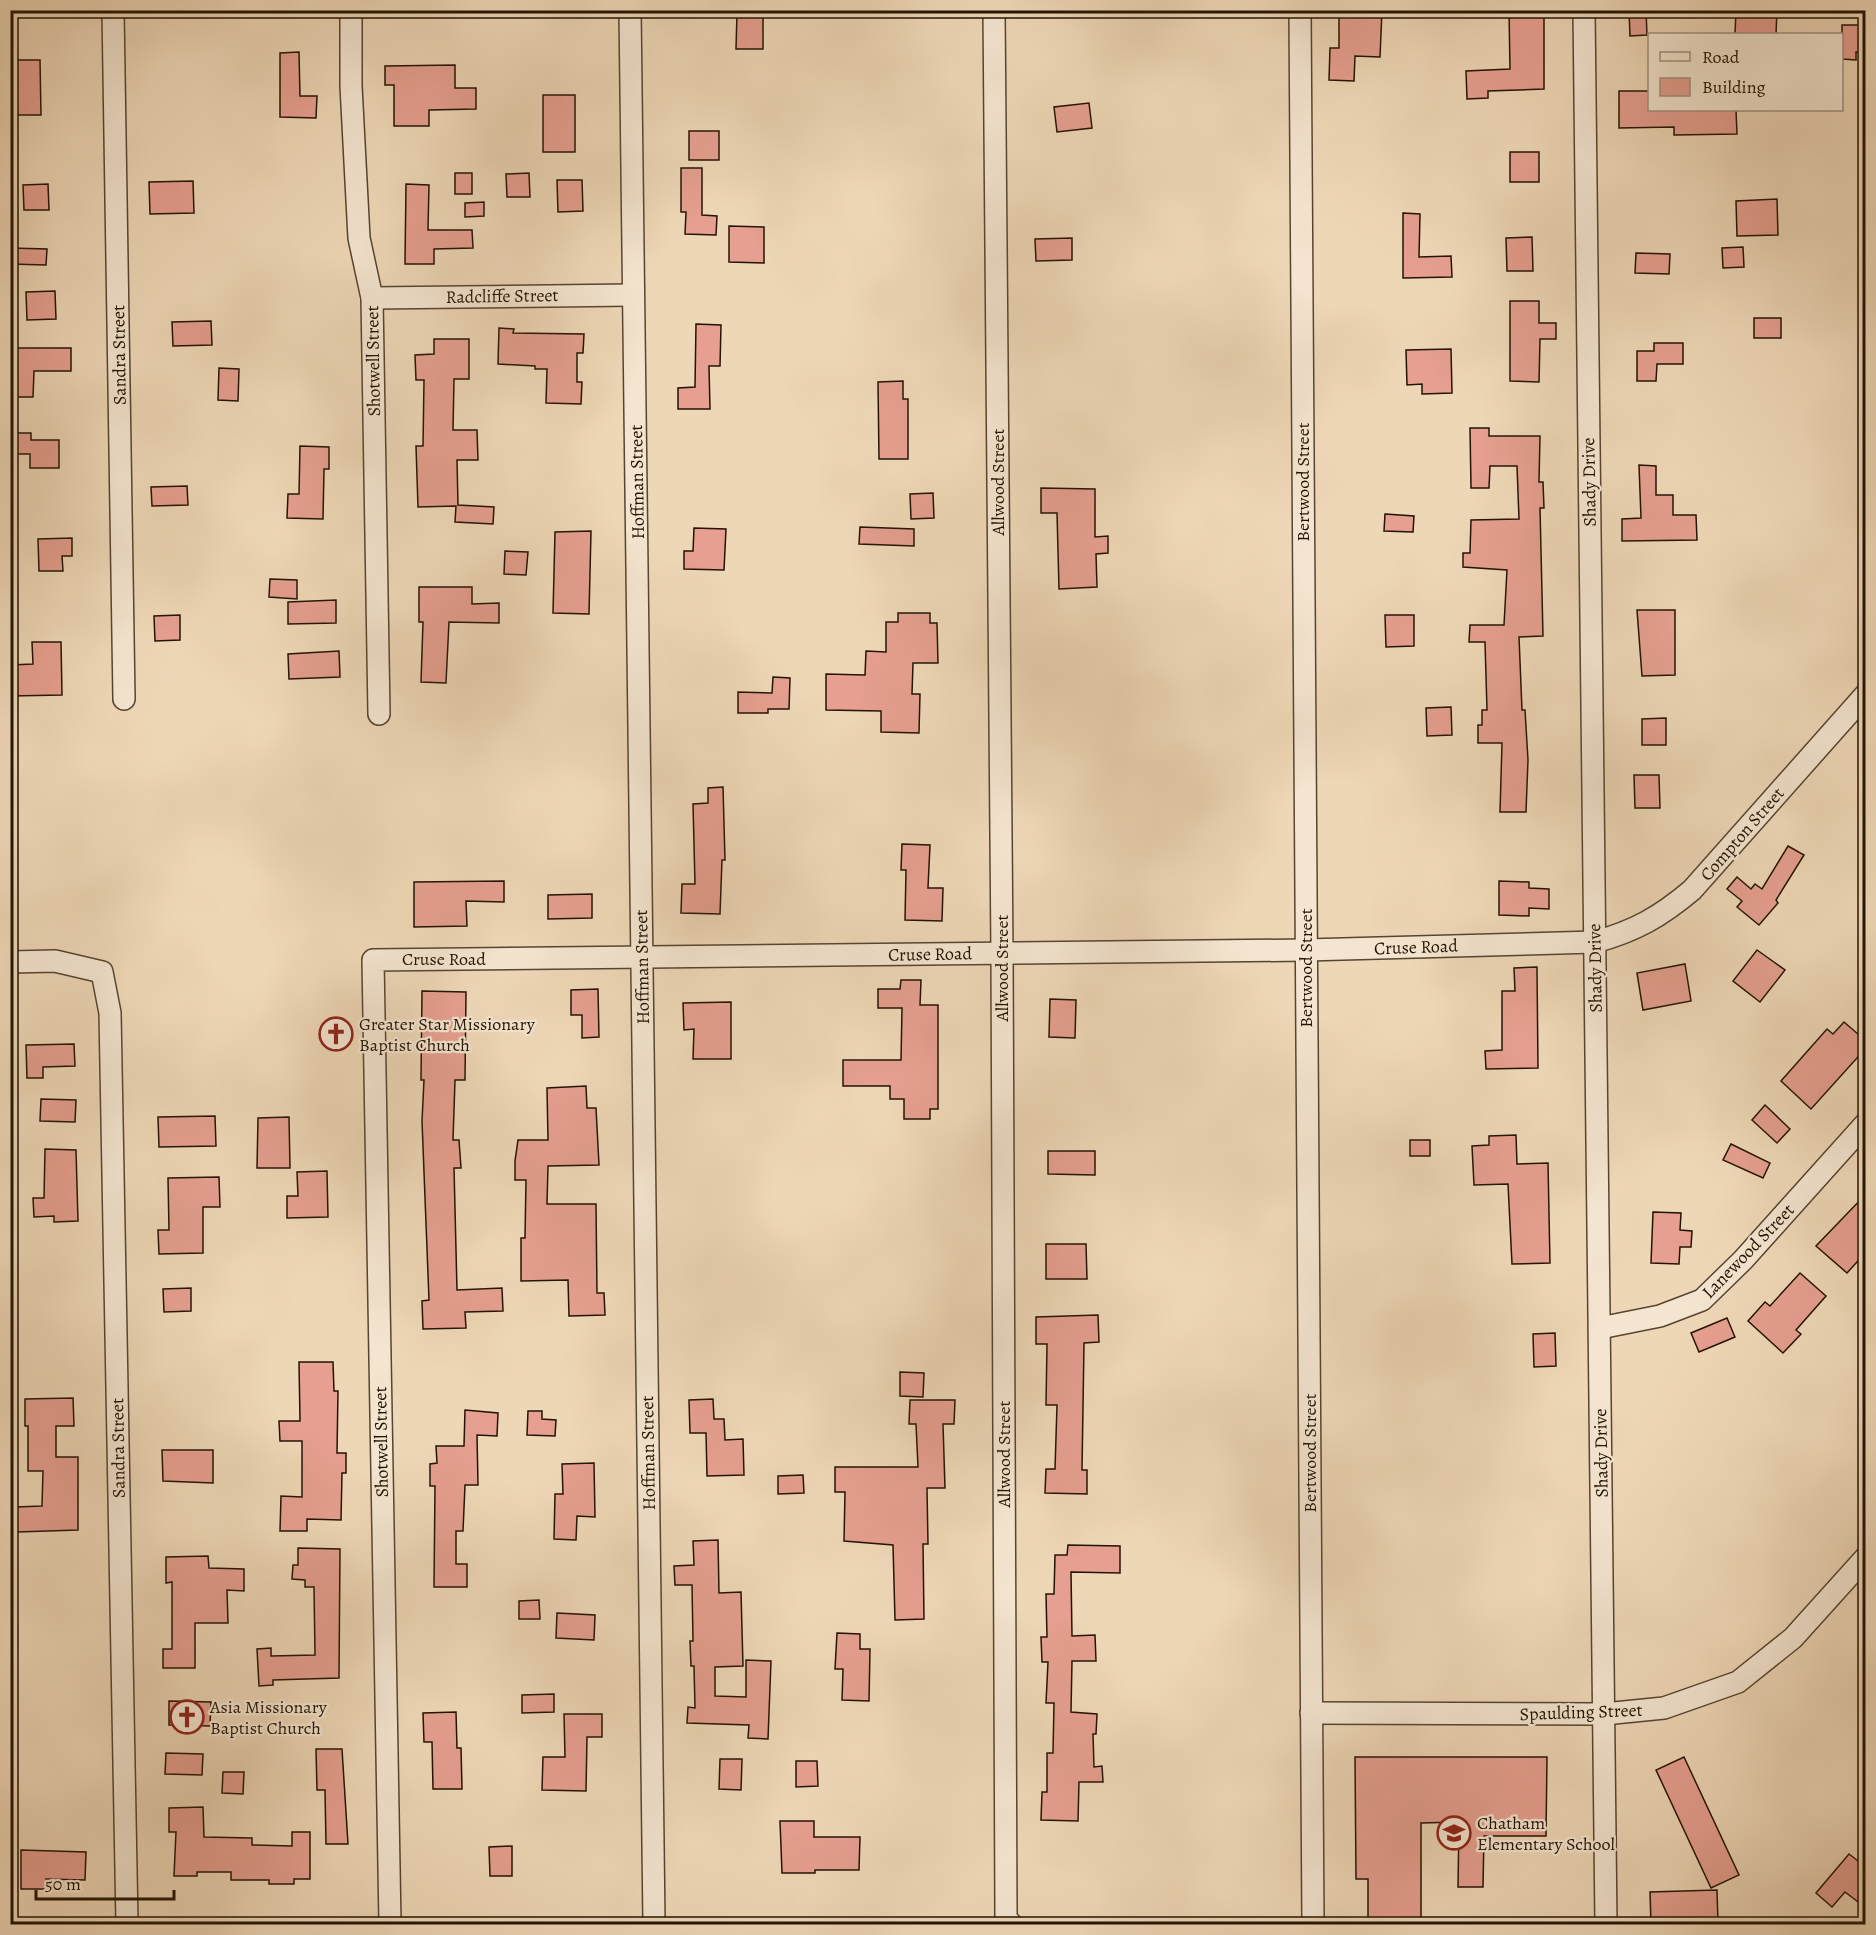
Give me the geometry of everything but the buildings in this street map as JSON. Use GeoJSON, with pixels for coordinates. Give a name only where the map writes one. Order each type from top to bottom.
{"type":"FeatureCollection","features":[{"type":"Feature","properties":{"kind":"street","name":"Sandra Street"},"geometry":{"type":"LineString","coordinates":[[113,10],[124,699]]}},
{"type":"Feature","properties":{"kind":"street","name":"Shotwell Street"},"geometry":{"type":"LineString","coordinates":[[351,10],[351,86],[359,238],[372,298],[378,714]]}},
{"type":"Feature","properties":{"kind":"street","name":"Hoffman Street"},"geometry":{"type":"LineString","coordinates":[[630,10],[632,295],[639,556],[654,1924]]}},
{"type":"Feature","properties":{"kind":"street","name":"Allwood Street"},"geometry":{"type":"LineString","coordinates":[[994,10],[1002,953],[1006,1918],[1011,1924]]}},
{"type":"Feature","properties":{"kind":"street","name":"Bertwood Street"},"geometry":{"type":"LineString","coordinates":[[1300,10],[1312,1924]]}},
{"type":"Feature","properties":{"kind":"street","name":"Shady Drive"},"geometry":{"type":"LineString","coordinates":[[1584,10],[1606,1924]]}},
{"type":"Feature","properties":{"kind":"street","name":"Radcliffe Street"},"geometry":{"type":"LineString","coordinates":[[372,298],[632,295]]}},
{"type":"Feature","properties":{"kind":"street","name":"Compton Street"},"geometry":{"type":"LineString","coordinates":[[1594,942],[1629,933],[1666,911],[1692,890],[1866,693]]}},
{"type":"Feature","properties":{"kind":"street","name":"Cruse Road"},"geometry":{"type":"LineString","coordinates":[[373,960],[1306,950],[1594,942]]}},
{"type":"Feature","properties":{"kind":"street","name":"Shotwell Street"},"geometry":{"type":"LineString","coordinates":[[373,960],[390,1924]]}},
{"type":"Feature","properties":{"kind":"street","name":"Sandra Street"},"geometry":{"type":"LineString","coordinates":[[10,962],[55,961],[102,972],[110,1013],[127,1924]]}},
{"type":"Feature","properties":{"kind":"street","name":"Lanewood Street"},"geometry":{"type":"LineString","coordinates":[[1600,1328],[1660,1316],[1702,1300],[1743,1260],[1866,1123]]}},
{"type":"Feature","properties":{"kind":"street","name":"Spaulding Street"},"geometry":{"type":"LineString","coordinates":[[1311,1713],[1604,1714],[1664,1708],[1738,1682],[1793,1638],[1866,1557]]}},
{"type":"Feature","properties":{"kind":"place","name":"Greater Star Missionary Baptist Church"},"geometry":{"type":"Point","coordinates":[336,1034]}},
{"type":"Feature","properties":{"kind":"place","name":"Asia Missionary Baptist Church"},"geometry":{"type":"Point","coordinates":[187,1717]}},
{"type":"Feature","properties":{"kind":"place","name":"Chatham Elementary School"},"geometry":{"type":"Point","coordinates":[1454,1833]}}]}
